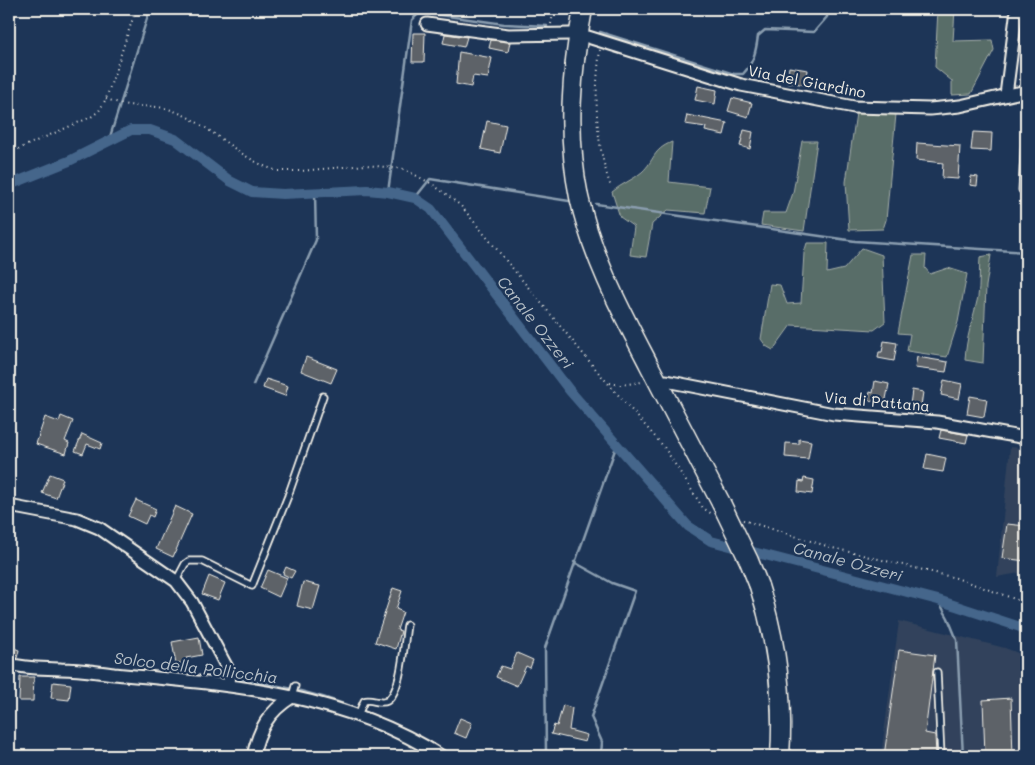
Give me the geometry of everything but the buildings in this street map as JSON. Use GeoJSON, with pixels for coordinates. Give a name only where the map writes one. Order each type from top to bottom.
{"type":"FeatureCollection","features":[{"type":"Feature","properties":{"kind":"main road"},"geometry":{"type":"LineString","coordinates":[[583,9],[573,70],[571,116],[574,164],[583,214],[608,285],[717,509],[749,561],[759,586],[771,628],[776,656],[782,717],[780,756]]}},
{"type":"Feature","properties":{"kind":"street"},"geometry":{"type":"LineString","coordinates":[[1006,95],[1017,9]]}},
{"type":"Feature","properties":{"kind":"street"},"geometry":{"type":"LineString","coordinates":[[428,24],[508,35],[570,34]]}},
{"type":"Feature","properties":{"kind":"street","name":"Via del Giardino"},"geometry":{"type":"LineString","coordinates":[[588,37],[741,84],[854,108],[930,109],[960,106],[1026,91]]}},
{"type":"Feature","properties":{"kind":"street","name":"Via di Pattana"},"geometry":{"type":"LineString","coordinates":[[666,380],[834,414],[937,422],[1026,438]]}},
{"type":"Feature","properties":{"kind":"street"},"geometry":{"type":"LineString","coordinates":[[9,506],[77,519],[100,528],[176,581],[192,602],[229,680]]}},
{"type":"Feature","properties":{"kind":"street"},"geometry":{"type":"LineString","coordinates":[[9,664],[24,668],[62,668],[229,680],[293,692],[360,711],[441,756]]}},
{"type":"Feature","properties":{"kind":"street"},"geometry":{"type":"LineString","coordinates":[[253,756],[264,722],[271,712],[293,692]]}},
{"type":"Feature","properties":{"kind":"lane"},"geometry":{"type":"LineString","coordinates":[[1026,118],[1022,190],[1026,190]]}},
{"type":"Feature","properties":{"kind":"lane"},"geometry":{"type":"LineString","coordinates":[[176,581],[185,564],[196,560],[202,561],[252,586],[288,496],[323,396]]}},
{"type":"Feature","properties":{"kind":"lane"},"geometry":{"type":"LineString","coordinates":[[360,711],[364,701],[368,699],[386,702],[392,695],[402,662],[407,625]]}},
{"type":"Feature","properties":{"kind":"lane"},"geometry":{"type":"LineString","coordinates":[[937,672],[941,756]]}},
{"type":"Feature","properties":{"kind":"path"},"geometry":{"type":"LineString","coordinates":[[9,153],[91,117],[99,111],[106,99],[136,9]]}},
{"type":"Feature","properties":{"kind":"path"},"geometry":{"type":"LineString","coordinates":[[549,35],[554,9]]}},
{"type":"Feature","properties":{"kind":"path"},"geometry":{"type":"LineString","coordinates":[[601,40],[595,99],[600,137],[611,187]]}},
{"type":"Feature","properties":{"kind":"path"},"geometry":{"type":"LineString","coordinates":[[106,99],[128,105],[159,107],[174,111],[209,130],[262,166],[278,171],[366,165],[410,172],[425,179],[461,206],[664,448],[703,508],[717,509]]}},
{"type":"Feature","properties":{"kind":"path"},"geometry":{"type":"LineString","coordinates":[[608,382],[620,385],[646,381]]}},
{"type":"Feature","properties":{"kind":"path"},"geometry":{"type":"LineString","coordinates":[[737,518],[833,548],[956,578],[1026,603]]}},
{"type":"Feature","properties":{"kind":"shaded area"},"geometry":{"type":"Polygon","coordinates":[[[1010,447],[1026,448],[1026,572],[997,577],[1010,447]]]}},
{"type":"Feature","properties":{"kind":"shaded area"},"geometry":{"type":"Polygon","coordinates":[[[899,621],[1005,648],[1026,656],[1026,756],[881,756],[899,621]]]}},
{"type":"Feature","properties":{"kind":"green space"},"geometry":{"type":"Polygon","coordinates":[[[938,9],[955,9],[953,41],[992,40],[994,50],[971,94],[952,95],[952,81],[935,67],[938,9]]]}},
{"type":"Feature","properties":{"kind":"green space"},"geometry":{"type":"Polygon","coordinates":[[[856,113],[896,114],[886,220],[883,229],[849,230],[846,182],[856,113]]]}},
{"type":"Feature","properties":{"kind":"green space"},"geometry":{"type":"Polygon","coordinates":[[[802,141],[817,141],[804,231],[761,225],[763,213],[786,213],[793,193],[802,141]]]}},
{"type":"Feature","properties":{"kind":"green space"},"geometry":{"type":"Polygon","coordinates":[[[672,142],[669,182],[710,187],[705,213],[668,210],[652,224],[646,257],[630,255],[634,227],[620,217],[612,192],[642,172],[661,148],[672,142]]]}},
{"type":"Feature","properties":{"kind":"green space"},"geometry":{"type":"Polygon","coordinates":[[[807,243],[828,243],[827,273],[844,269],[862,248],[882,255],[885,322],[874,330],[791,325],[773,350],[766,346],[761,339],[770,284],[780,285],[787,304],[801,303],[804,253],[807,243]]]}},
{"type":"Feature","properties":{"kind":"green space"},"geometry":{"type":"Polygon","coordinates":[[[913,255],[926,255],[925,268],[930,274],[948,268],[967,274],[958,322],[947,357],[907,351],[910,334],[898,333],[913,255]]]}},
{"type":"Feature","properties":{"kind":"green space"},"geometry":{"type":"Polygon","coordinates":[[[991,255],[986,286],[983,363],[965,360],[968,336],[978,297],[980,257],[991,255]]]}},
{"type":"Feature","properties":{"kind":"waterway"},"geometry":{"type":"LineString","coordinates":[[109,140],[150,9]]}},
{"type":"Feature","properties":{"kind":"waterway"},"geometry":{"type":"LineString","coordinates":[[600,32],[734,74],[743,74],[754,56],[758,36],[765,30],[814,32],[827,17],[828,9]]}},
{"type":"Feature","properties":{"kind":"waterway"},"geometry":{"type":"LineString","coordinates":[[388,192],[412,20],[418,14],[426,13],[504,24],[547,26]]}},
{"type":"Feature","properties":{"kind":"waterway","name":"Canale Ozzeri"},"geometry":{"type":"LineString","coordinates":[[9,185],[69,161],[131,130],[150,130],[175,139],[230,181],[252,192],[283,194],[367,190],[415,198],[431,209],[570,391],[688,526],[711,541],[938,600],[1026,629]]}},
{"type":"Feature","properties":{"kind":"waterway"},"geometry":{"type":"LineString","coordinates":[[415,198],[430,179],[569,201]]}},
{"type":"Feature","properties":{"kind":"waterway"},"geometry":{"type":"LineString","coordinates":[[253,385],[316,240],[315,193]]}},
{"type":"Feature","properties":{"kind":"waterway"},"geometry":{"type":"LineString","coordinates":[[596,204],[855,241],[1026,252]]}},
{"type":"Feature","properties":{"kind":"waterway"},"geometry":{"type":"LineString","coordinates":[[546,756],[545,648],[617,444]]}},
{"type":"Feature","properties":{"kind":"waterway"},"geometry":{"type":"LineString","coordinates":[[574,562],[612,583],[635,591],[591,717],[602,742],[601,756]]}},
{"type":"Feature","properties":{"kind":"waterway"},"geometry":{"type":"LineString","coordinates":[[938,600],[957,640],[963,756]]}},
{"type":"Feature","properties":{"kind":"waterway","name":"Solco della Pollicchia"},"geometry":{"type":"LineString","coordinates":[[41,663],[83,665]]}},
{"type":"Feature","properties":{"kind":"waterway","name":"Solco della Pollicchia"},"geometry":{"type":"LineString","coordinates":[[116,669],[225,678]]}},
{"type":"Feature","properties":{"kind":"waterway","name":"Solco della Pollicchia"},"geometry":{"type":"LineString","coordinates":[[233,679],[291,689],[348,705],[402,728],[453,756]]}}]}
